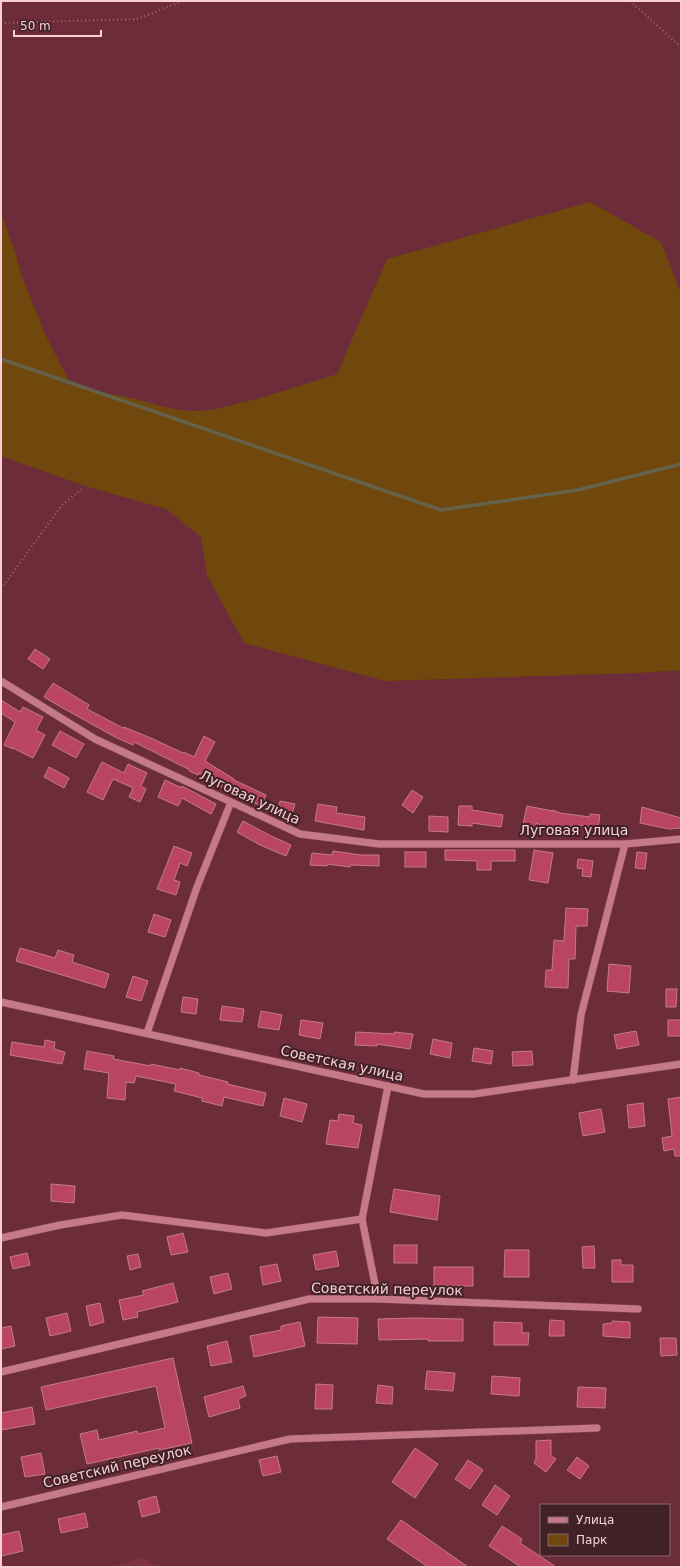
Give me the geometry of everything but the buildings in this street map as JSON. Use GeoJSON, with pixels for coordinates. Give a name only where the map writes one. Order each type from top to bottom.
{"type":"FeatureCollection","features":[{"type":"Feature","properties":{"kind":"street","name":"Луговая улица"},"geometry":{"type":"LineString","coordinates":[[1,681],[95,739],[300,834],[379,844],[625,844],[681,839]]}},
{"type":"Feature","properties":{"kind":"street"},"geometry":{"type":"LineString","coordinates":[[148,1033],[197,887],[231,802]]}},
{"type":"Feature","properties":{"kind":"street"},"geometry":{"type":"LineString","coordinates":[[573,1080],[581,1015],[625,844]]}},
{"type":"Feature","properties":{"kind":"street","name":"Советская улица"},"geometry":{"type":"LineString","coordinates":[[1,1002],[424,1094],[474,1094],[681,1064]]}},
{"type":"Feature","properties":{"kind":"street"},"geometry":{"type":"LineString","coordinates":[[378,1300],[362,1219],[388,1086]]}},
{"type":"Feature","properties":{"kind":"street"},"geometry":{"type":"LineString","coordinates":[[1,1238],[60,1225],[122,1215],[266,1233],[362,1219]]}},
{"type":"Feature","properties":{"kind":"street","name":"Советский переулок"},"geometry":{"type":"LineString","coordinates":[[1,1372],[310,1299],[378,1300],[638,1310]]}},
{"type":"Feature","properties":{"kind":"street","name":"Советский переулок"},"geometry":{"type":"LineString","coordinates":[[1,1507],[290,1439],[597,1428]]}},
{"type":"Feature","properties":{"kind":"path"},"geometry":{"type":"LineString","coordinates":[[1,23],[138,19],[182,1]]}},
{"type":"Feature","properties":{"kind":"path"},"geometry":{"type":"LineString","coordinates":[[630,1],[681,47]]}},
{"type":"Feature","properties":{"kind":"path"},"geometry":{"type":"LineString","coordinates":[[1,589],[62,506],[82,489]]}},
{"type":"Feature","properties":{"kind":"shaded area"},"geometry":{"type":"Polygon","coordinates":[[[143,1557],[157,1567],[112,1567],[143,1557]]]}},
{"type":"Feature","properties":{"kind":"green space"},"geometry":{"type":"Polygon","coordinates":[[[590,202],[661,242],[681,294],[681,670],[638,673],[385,681],[244,643],[207,575],[201,537],[166,509],[85,486],[1,456],[1,213],[22,277],[47,338],[68,379],[73,384],[93,392],[122,396],[180,410],[199,411],[253,400],[337,374],[387,259],[590,202]]]}},
{"type":"Feature","properties":{"kind":"waterway"},"geometry":{"type":"LineString","coordinates":[[1,359],[441,510],[578,490],[681,464]]}}]}
